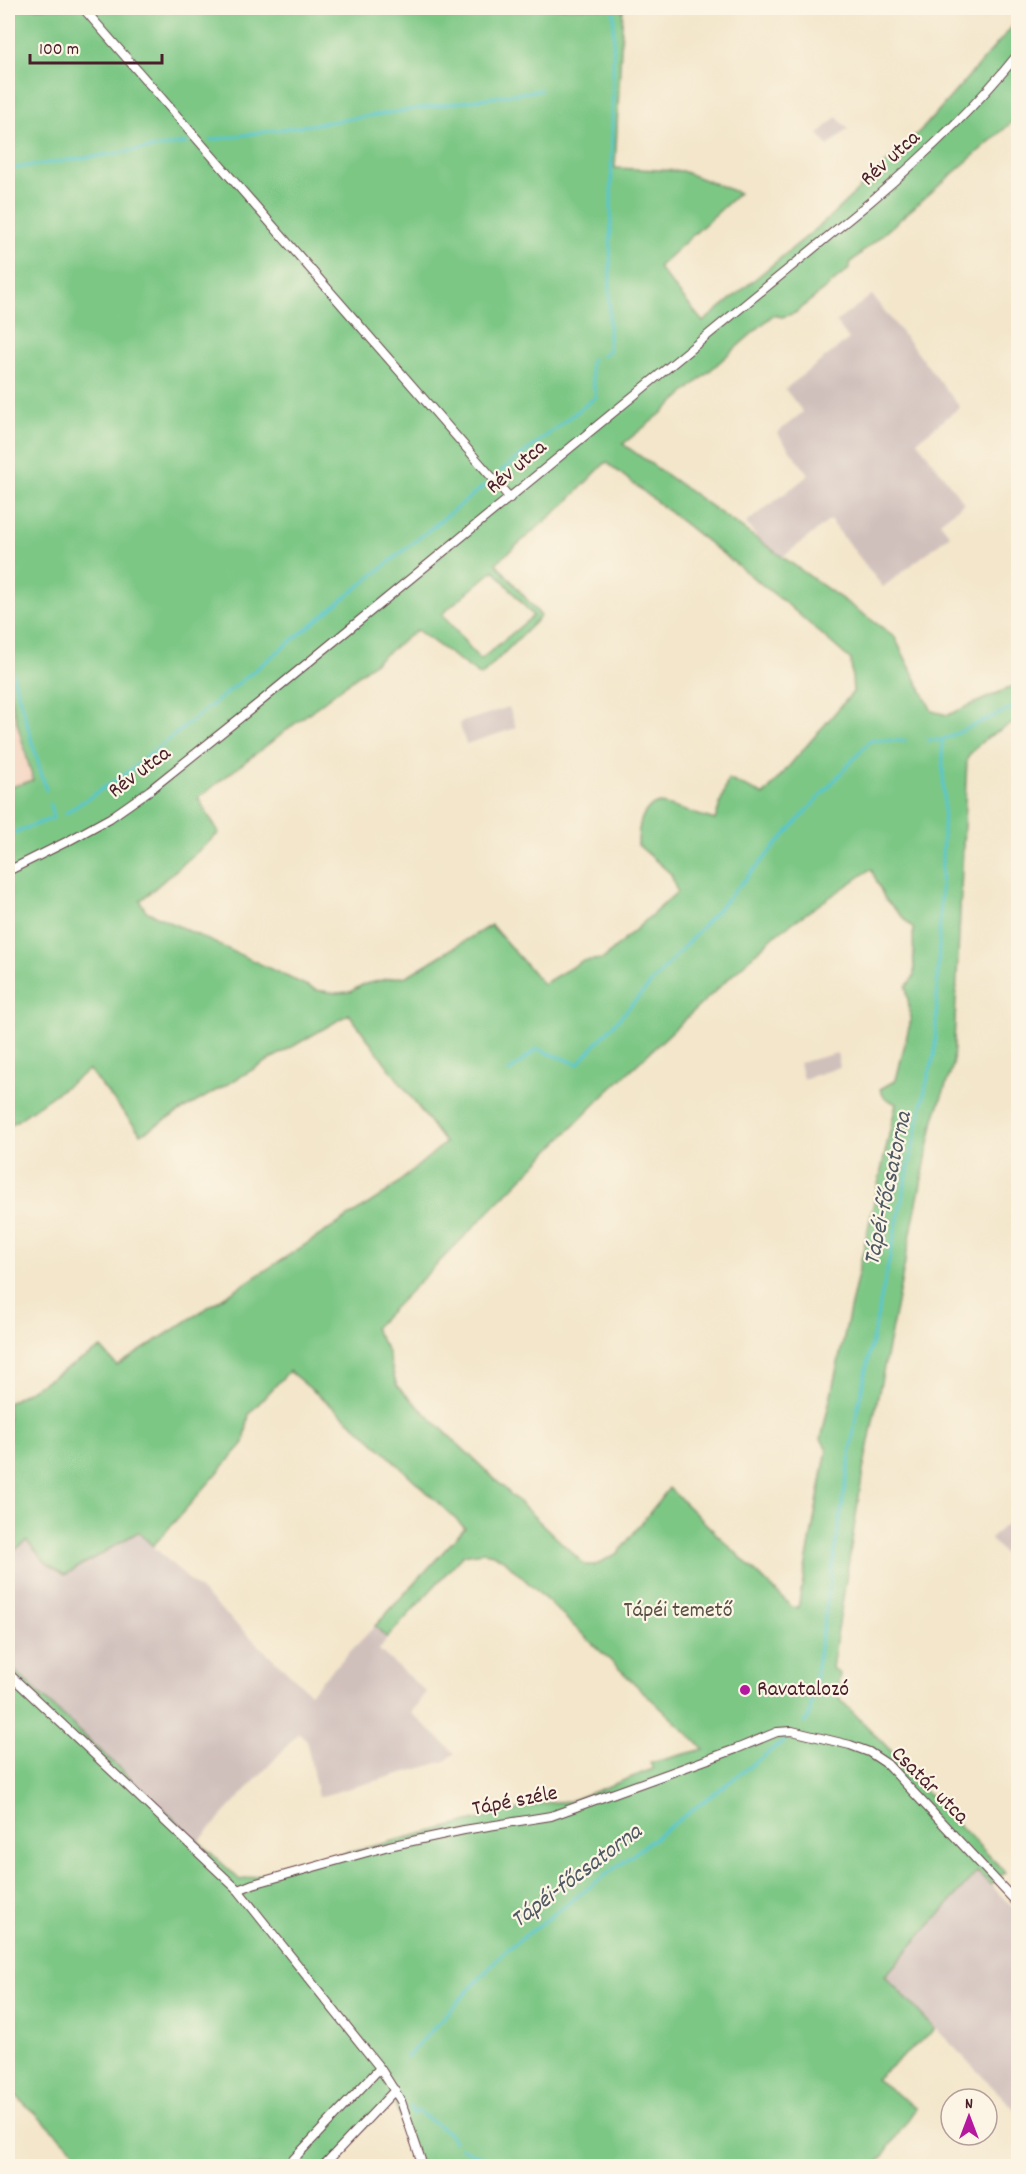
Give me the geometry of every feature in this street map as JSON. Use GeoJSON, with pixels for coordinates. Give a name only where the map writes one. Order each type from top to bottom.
{"type":"FeatureCollection","features":[{"type":"Feature","properties":{"kind":"street"},"geometry":{"type":"LineString","coordinates":[[83,8],[510,498]]}},
{"type":"Feature","properties":{"kind":"street","name":"Rév utca"},"geometry":{"type":"LineString","coordinates":[[8,871],[110,818],[150,790],[260,702],[919,161],[985,93],[1018,54]]}},
{"type":"Feature","properties":{"kind":"street"},"geometry":{"type":"LineString","coordinates":[[8,1673],[238,1890],[395,2090],[423,2166]]}},
{"type":"Feature","properties":{"kind":"street","name":"Tápé széle"},"geometry":{"type":"LineString","coordinates":[[238,1890],[389,1846],[464,1830],[551,1816],[771,1734],[792,1731]]}},
{"type":"Feature","properties":{"kind":"street","name":"Csatár utca"},"geometry":{"type":"LineString","coordinates":[[792,1731],[850,1744],[887,1764],[1018,1904]]}},
{"type":"Feature","properties":{"kind":"street"},"geometry":{"type":"LineString","coordinates":[[287,2166],[380,2068]]}},
{"type":"Feature","properties":{"kind":"street"},"geometry":{"type":"LineString","coordinates":[[324,2166],[395,2090]]}},
{"type":"Feature","properties":{"kind":"shaded area"},"geometry":{"type":"Polygon","coordinates":[[[837,117],[848,129],[828,146],[818,134],[837,117]]]}},
{"type":"Feature","properties":{"kind":"shaded area"},"geometry":{"type":"Polygon","coordinates":[[[872,295],[960,407],[917,441],[964,503],[940,522],[950,535],[883,587],[830,520],[776,562],[746,523],[809,475],[777,433],[803,412],[785,389],[849,339],[836,322],[872,295]]]}},
{"type":"Feature","properties":{"kind":"shaded area"},"geometry":{"type":"Polygon","coordinates":[[[10,697],[33,781],[8,788],[8,698],[10,697]]]}},
{"type":"Feature","properties":{"kind":"shaded area"},"geometry":{"type":"Polygon","coordinates":[[[509,707],[516,728],[466,744],[459,723],[509,707]]]}},
{"type":"Feature","properties":{"kind":"shaded area"},"geometry":{"type":"Polygon","coordinates":[[[837,1053],[840,1067],[803,1079],[799,1063],[837,1053]]]}},
{"type":"Feature","properties":{"kind":"shaded area"},"geometry":{"type":"Polygon","coordinates":[[[1018,1514],[1018,1553],[1010,1561],[990,1538],[1018,1514]]]}},
{"type":"Feature","properties":{"kind":"shaded area"},"geometry":{"type":"Polygon","coordinates":[[[138,1532],[310,1693],[375,1626],[387,1638],[379,1650],[426,1692],[411,1713],[455,1753],[446,1761],[318,1797],[306,1739],[299,1733],[198,1842],[8,1665],[8,1555],[27,1541],[46,1563],[65,1575],[138,1532]]]}},
{"type":"Feature","properties":{"kind":"shaded area"},"geometry":{"type":"Polygon","coordinates":[[[977,1871],[1018,1913],[1018,2113],[999,2093],[999,2087],[993,2087],[885,1976],[977,1871]]]}},
{"type":"Feature","properties":{"kind":"green space","name":"Tápéi temető"},"geometry":{"type":"Polygon","coordinates":[[[8,8],[623,8],[615,168],[682,171],[739,193],[658,267],[703,322],[823,223],[925,126],[1018,20],[1018,117],[851,262],[849,269],[795,313],[782,317],[773,315],[663,412],[623,444],[894,636],[932,711],[948,715],[1018,684],[1018,721],[983,741],[967,759],[953,1065],[934,1119],[863,1471],[832,1668],[840,1674],[836,1695],[1005,1872],[991,1885],[977,1872],[885,1976],[935,2029],[876,2079],[916,2108],[876,2166],[416,2166],[393,2097],[329,2166],[91,2166],[8,2088],[8,1665],[240,1880],[544,1803],[570,1801],[653,1769],[650,1763],[704,1749],[505,1561],[493,1554],[483,1552],[463,1555],[387,1638],[375,1626],[465,1528],[364,1433],[289,1371],[249,1414],[244,1443],[153,1546],[138,1532],[65,1575],[46,1563],[27,1541],[8,1555],[8,1403],[101,1348],[117,1366],[387,1192],[445,1143],[349,1014],[141,1134],[89,1070],[8,1127],[8,788],[33,780],[10,697],[8,698],[8,8]],[[606,462],[565,504],[496,563],[541,616],[481,676],[417,630],[198,798],[219,833],[140,901],[146,911],[316,990],[336,993],[350,992],[362,985],[407,976],[491,925],[543,984],[582,961],[603,959],[677,892],[671,874],[638,845],[641,820],[644,814],[653,805],[659,803],[715,820],[728,779],[764,795],[853,692],[851,660],[788,605],[606,462]],[[494,570],[442,614],[480,660],[533,616],[494,570]],[[871,869],[776,934],[601,1098],[374,1328],[387,1350],[397,1386],[585,1565],[595,1565],[618,1553],[669,1488],[792,1607],[798,1608],[827,1449],[821,1439],[896,1104],[884,1097],[880,1089],[896,1080],[911,1019],[906,987],[914,976],[913,928],[885,899],[871,869]]]}},
{"type":"Feature","properties":{"kind":"waterway"},"geometry":{"type":"LineString","coordinates":[[602,356],[608,352],[609,338],[614,8]]}},
{"type":"Feature","properties":{"kind":"waterway"},"geometry":{"type":"LineString","coordinates":[[211,140],[541,90]]}},
{"type":"Feature","properties":{"kind":"waterway"},"geometry":{"type":"LineString","coordinates":[[8,169],[187,143]]}},
{"type":"Feature","properties":{"kind":"waterway"},"geometry":{"type":"LineString","coordinates":[[501,471],[596,397],[590,365],[592,359]]}},
{"type":"Feature","properties":{"kind":"waterway"},"geometry":{"type":"LineString","coordinates":[[66,813],[132,769],[485,485]]}},
{"type":"Feature","properties":{"kind":"waterway"},"geometry":{"type":"LineString","coordinates":[[8,658],[46,790]]}},
{"type":"Feature","properties":{"kind":"waterway","name":"Tápéi-főcsatorna"},"geometry":{"type":"LineString","coordinates":[[928,740],[942,740],[1018,705]]}},
{"type":"Feature","properties":{"kind":"waterway"},"geometry":{"type":"LineString","coordinates":[[509,1072],[537,1049],[578,1064],[871,740],[906,741]]}},
{"type":"Feature","properties":{"kind":"waterway","name":"Tápéi-főcsatorna"},"geometry":{"type":"LineString","coordinates":[[805,1723],[809,1717],[856,1417],[926,1085],[935,1052],[944,806],[942,740]]}},
{"type":"Feature","properties":{"kind":"waterway"},"geometry":{"type":"LineString","coordinates":[[8,835],[53,818],[50,804]]}},
{"type":"Feature","properties":{"kind":"waterway","name":"Tápéi-főcsatorna"},"geometry":{"type":"LineString","coordinates":[[406,2058],[505,1951],[785,1740]]}},
{"type":"Feature","properties":{"kind":"waterway"},"geometry":{"type":"LineString","coordinates":[[410,2107],[413,2115]]}},
{"type":"Feature","properties":{"kind":"waterway"},"geometry":{"type":"LineString","coordinates":[[412,2112],[417,2111],[449,2133],[454,2142]]}},
{"type":"Feature","properties":{"kind":"waterway"},"geometry":{"type":"LineString","coordinates":[[461,2147],[501,2166]]}},
{"type":"Feature","properties":{"kind":"place","name":"Ravatalozó"},"geometry":{"type":"Point","coordinates":[745,1690]}}]}
